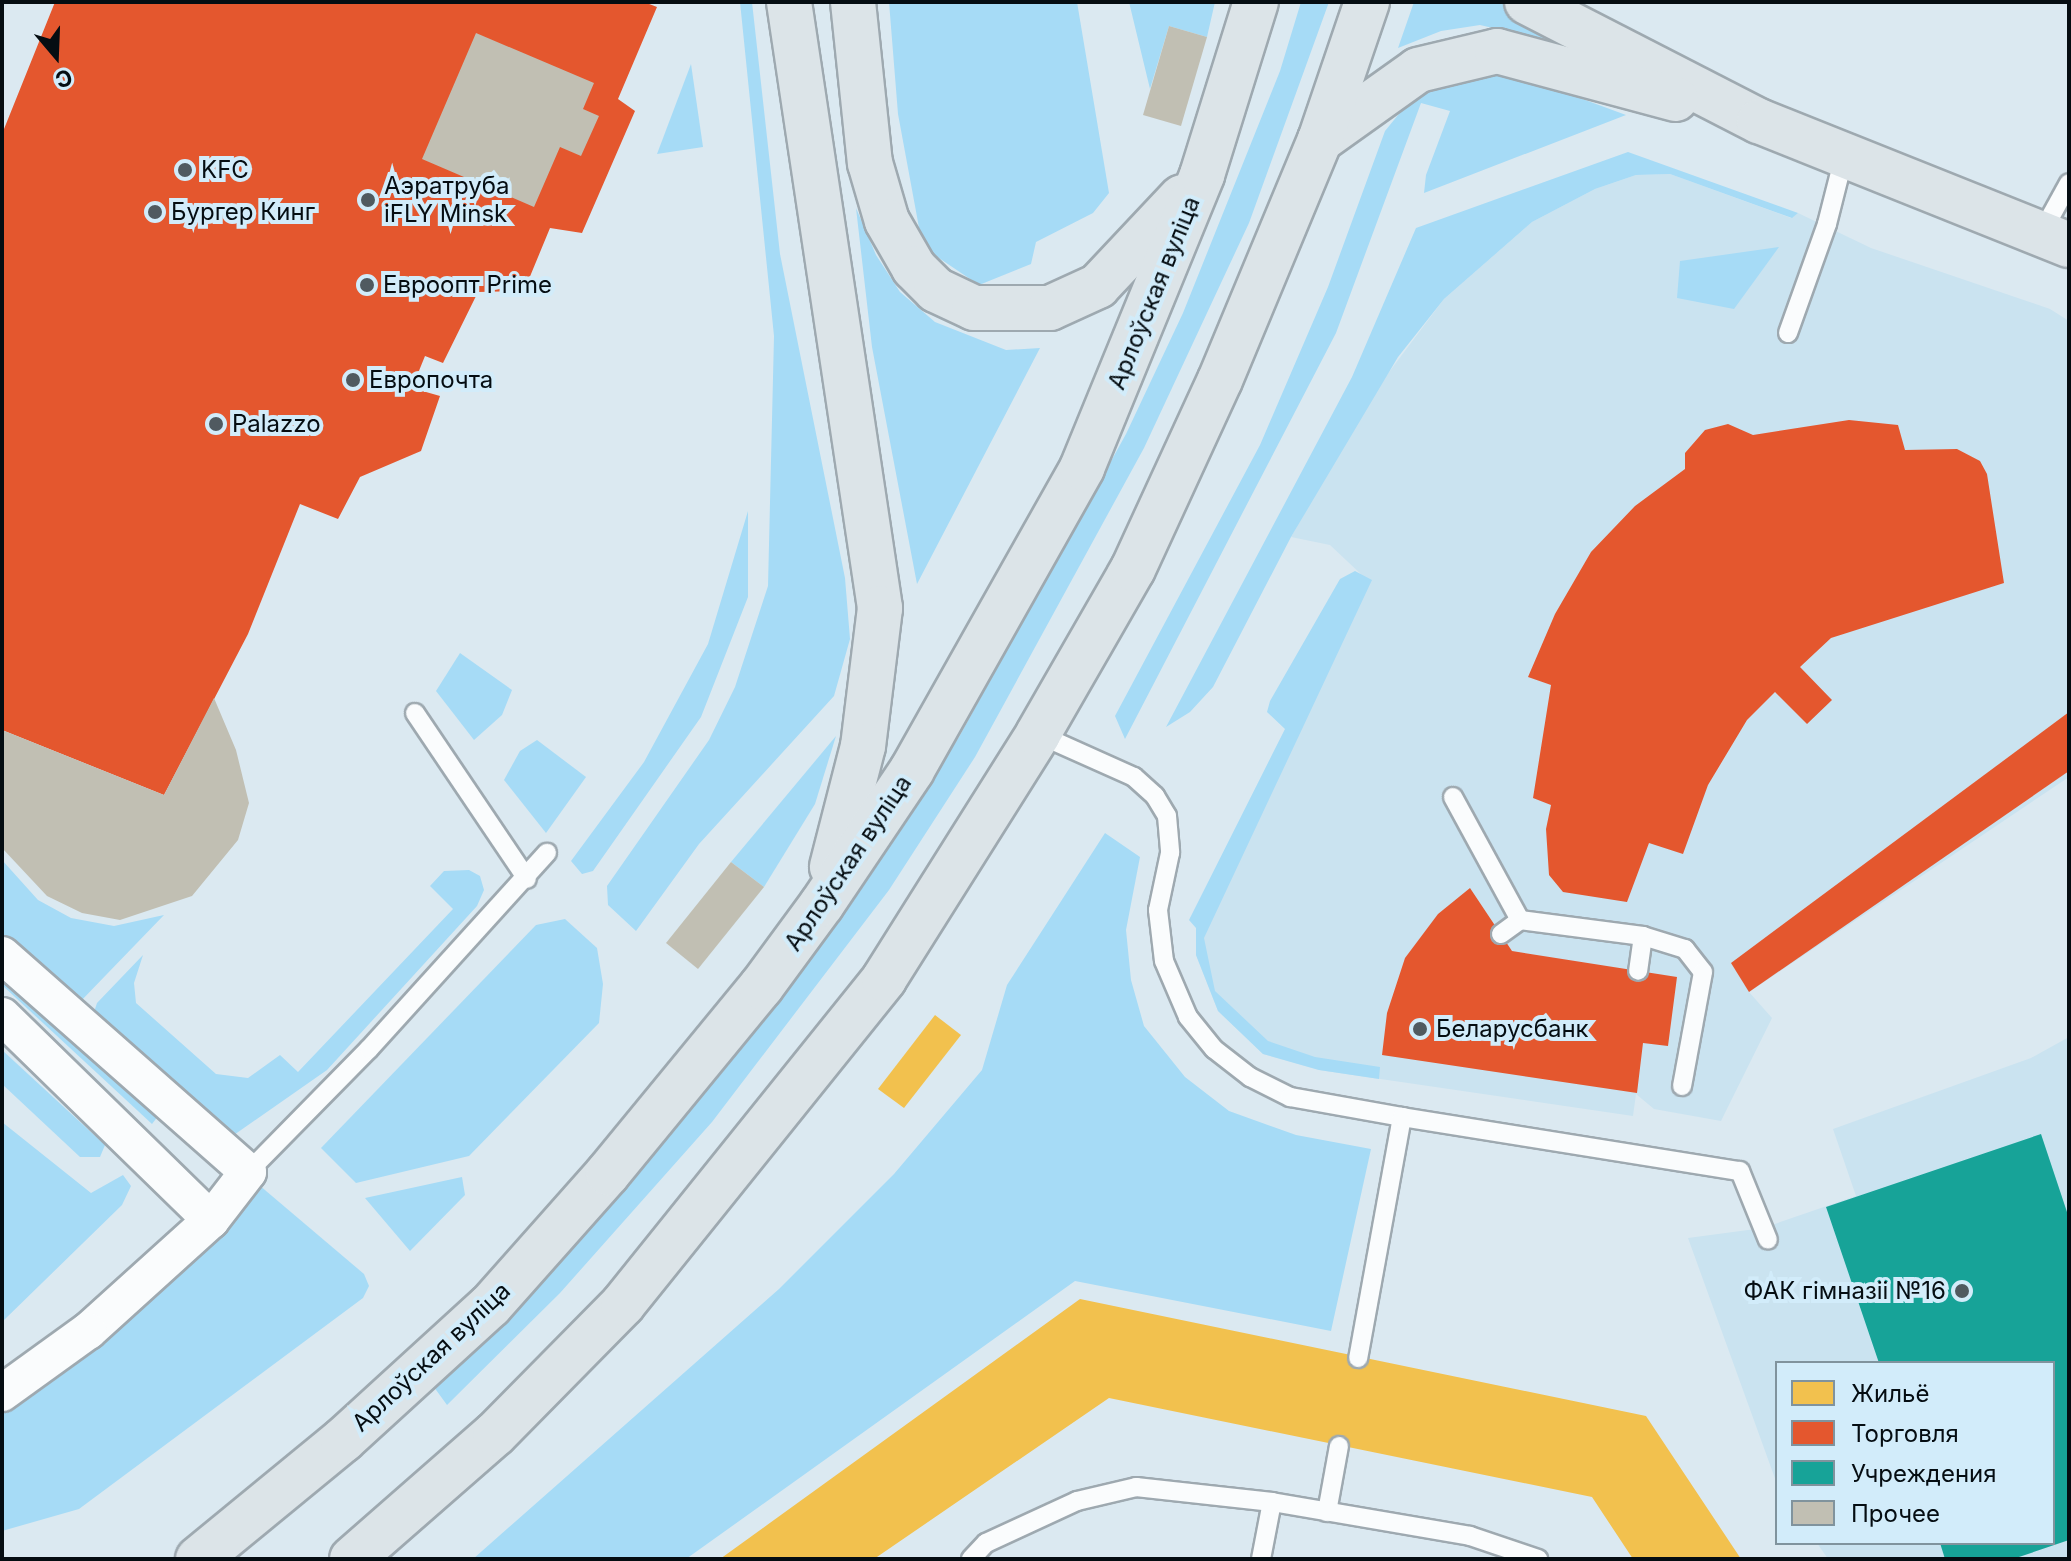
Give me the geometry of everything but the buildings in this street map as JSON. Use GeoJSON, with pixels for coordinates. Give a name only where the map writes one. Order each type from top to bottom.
{"type":"FeatureCollection","features":[{"type":"Feature","properties":{"kind":"main road"},"geometry":{"type":"LineString","coordinates":[[789,2],[880,608],[863,746],[822,904]]}},
{"type":"Feature","properties":{"kind":"main road"},"geometry":{"type":"LineString","coordinates":[[853,2],[870,163],[887,221],[914,268],[936,290],[974,308],[1050,308],[1098,286],[1202,175]]}},
{"type":"Feature","properties":{"kind":"main road","name":"Арлоўская вуліца"},"geometry":{"type":"LineString","coordinates":[[198,1559],[343,1440],[490,1306],[608,1173],[822,904],[912,770],[1082,468],[1202,175],[1256,2]]}},
{"type":"Feature","properties":{"kind":"main road"},"geometry":{"type":"LineString","coordinates":[[352,1559],[495,1434],[623,1304],[884,979],[1038,734],[1133,569],[1220,380],[1320,140],[1367,2]]}},
{"type":"Feature","properties":{"kind":"main road"},"geometry":{"type":"LineString","coordinates":[[1527,2],[1759,121],[2055,239]]}},
{"type":"Feature","properties":{"kind":"main road"},"geometry":{"type":"LineString","coordinates":[[1320,140],[1418,70],[1497,51],[1759,121]]}},
{"type":"Feature","properties":{"kind":"main road"},"geometry":{"type":"LineString","coordinates":[[168,1559],[279,1491]]}},
{"type":"Feature","properties":{"kind":"street"},"geometry":{"type":"LineString","coordinates":[[2,955],[248,1172],[211,1220],[88,1331],[2,1393]]}},
{"type":"Feature","properties":{"kind":"street"},"geometry":{"type":"LineString","coordinates":[[2,1016],[211,1220]]}},
{"type":"Feature","properties":{"kind":"lane"},"geometry":{"type":"LineString","coordinates":[[1788,333],[1827,224],[1844,157]]}},
{"type":"Feature","properties":{"kind":"lane"},"geometry":{"type":"LineString","coordinates":[[2055,239],[2069,183]]}},
{"type":"Feature","properties":{"kind":"lane"},"geometry":{"type":"LineString","coordinates":[[415,713],[527,879]]}},
{"type":"Feature","properties":{"kind":"lane"},"geometry":{"type":"LineString","coordinates":[[1038,734],[1134,777],[1155,796],[1167,816],[1170,853],[1158,910],[1164,961],[1188,1017],[1214,1049],[1250,1077],[1290,1097],[1740,1171],[1768,1240]]}},
{"type":"Feature","properties":{"kind":"lane"},"geometry":{"type":"LineString","coordinates":[[1453,797],[1520,920]]}},
{"type":"Feature","properties":{"kind":"lane"},"geometry":{"type":"LineString","coordinates":[[248,1172],[527,879],[547,853]]}},
{"type":"Feature","properties":{"kind":"lane"},"geometry":{"type":"LineString","coordinates":[[1501,934],[1520,920],[1643,936],[1685,949],[1703,972],[1682,1086]]}},
{"type":"Feature","properties":{"kind":"lane"},"geometry":{"type":"LineString","coordinates":[[1638,971],[1643,936]]}},
{"type":"Feature","properties":{"kind":"lane"},"geometry":{"type":"LineString","coordinates":[[1358,1358],[1402,1117]]}},
{"type":"Feature","properties":{"kind":"lane"},"geometry":{"type":"LineString","coordinates":[[1327,1512],[1339,1446]]}},
{"type":"Feature","properties":{"kind":"lane"},"geometry":{"type":"LineString","coordinates":[[971,1559],[986,1543],[1077,1501],[1136,1487],[1272,1502],[1470,1536],[1538,1559]]}},
{"type":"Feature","properties":{"kind":"lane"},"geometry":{"type":"LineString","coordinates":[[1261,1559],[1272,1502]]}},
{"type":"Feature","properties":{"kind":"shaded area"},"geometry":{"type":"Polygon","coordinates":[[[740,2],[752,2],[780,254],[845,578],[850,639],[834,696],[699,844],[636,931],[608,905],[607,886],[709,740],[735,687],[768,586],[774,336],[740,2]]]}},
{"type":"Feature","properties":{"kind":"shaded area"},"geometry":{"type":"Polygon","coordinates":[[[889,2],[1077,2],[1109,193],[1093,213],[1036,242],[1031,264],[979,285],[933,254],[920,233],[898,114],[889,2]]]}},
{"type":"Feature","properties":{"kind":"shaded area"},"geometry":{"type":"Polygon","coordinates":[[[1129,2],[1215,2],[1207,37],[1169,26],[1150,89],[1129,2]]]}},
{"type":"Feature","properties":{"kind":"shaded area"},"geometry":{"type":"Polygon","coordinates":[[[1301,2],[1329,2],[1249,223],[1144,448],[975,757],[889,890],[712,1122],[560,1293],[447,1405],[431,1383],[869,871],[959,737],[1126,434],[1183,313],[1280,71],[1301,2]]]}},
{"type":"Feature","properties":{"kind":"shaded area"},"geometry":{"type":"Polygon","coordinates":[[[1414,2],[1504,2],[1561,44],[1480,25],[1441,31],[1398,48],[1414,2]]]}},
{"type":"Feature","properties":{"kind":"shaded area"},"geometry":{"type":"Polygon","coordinates":[[[691,64],[703,147],[657,154],[691,64]]]}},
{"type":"Feature","properties":{"kind":"shaded area"},"geometry":{"type":"Polygon","coordinates":[[[1493,66],[1626,115],[1424,193],[1426,175],[1450,111],[1421,103],[1336,333],[1125,739],[1115,716],[1260,445],[1328,287],[1385,131],[1425,82],[1493,66]]]}},
{"type":"Feature","properties":{"kind":"shaded area"},"geometry":{"type":"Polygon","coordinates":[[[1628,152],[1798,213],[1792,218],[1670,174],[1636,175],[1595,189],[1532,222],[1444,299],[1398,357],[1291,537],[1213,687],[1190,712],[1166,727],[1352,377],[1416,228],[1628,152]]]}},
{"type":"Feature","properties":{"kind":"shaded area"},"geometry":{"type":"Polygon","coordinates":[[[1670,174],[1791,218],[1798,213],[1871,248],[2050,309],[2069,321],[2069,777],[1749,992],[1772,1018],[1721,1121],[1654,1109],[1636,1094],[1633,1116],[1319,1070],[1263,1054],[1218,1011],[1196,955],[1364,577],[1330,545],[1291,537],[1371,396],[1444,299],[1532,222],[1595,189],[1636,175],[1670,174]]]}},
{"type":"Feature","properties":{"kind":"shaded area"},"geometry":{"type":"Polygon","coordinates":[[[856,208],[876,255],[900,292],[935,322],[1006,350],[1040,348],[917,584],[872,347],[856,208]]]}},
{"type":"Feature","properties":{"kind":"shaded area"},"geometry":{"type":"Polygon","coordinates":[[[1779,247],[1734,309],[1677,298],[1680,261],[1779,247]]]}},
{"type":"Feature","properties":{"kind":"shaded area"},"geometry":{"type":"Polygon","coordinates":[[[748,511],[748,597],[701,717],[593,871],[582,874],[571,861],[644,762],[708,644],[748,511]]]}},
{"type":"Feature","properties":{"kind":"shaded area"},"geometry":{"type":"Polygon","coordinates":[[[1355,571],[1372,580],[1204,938],[1215,991],[1268,1041],[1315,1057],[1380,1067],[1379,1079],[1319,1070],[1263,1054],[1218,1011],[1196,955],[1196,928],[1189,920],[1285,729],[1267,712],[1270,701],[1340,579],[1355,571]]]}},
{"type":"Feature","properties":{"kind":"shaded area"},"geometry":{"type":"Polygon","coordinates":[[[460,653],[512,690],[502,715],[474,740],[436,691],[460,653]]]}},
{"type":"Feature","properties":{"kind":"shaded area"},"geometry":{"type":"Polygon","coordinates":[[[836,736],[815,804],[764,887],[731,862],[836,736]]]}},
{"type":"Feature","properties":{"kind":"shaded area"},"geometry":{"type":"Polygon","coordinates":[[[537,740],[586,777],[546,833],[504,780],[520,751],[537,740]]]}},
{"type":"Feature","properties":{"kind":"shaded area"},"geometry":{"type":"Polygon","coordinates":[[[1105,833],[1140,857],[1126,930],[1131,980],[1144,1026],[1185,1077],[1229,1111],[1296,1135],[1371,1149],[1331,1331],[1075,1281],[686,1559],[473,1559],[779,1289],[894,1174],[982,1070],[1007,985],[1105,833]]]}},
{"type":"Feature","properties":{"kind":"shaded area"},"geometry":{"type":"Polygon","coordinates":[[[2,860],[38,900],[71,918],[114,926],[164,915],[78,1004],[2,934],[2,860]]]}},
{"type":"Feature","properties":{"kind":"shaded area"},"geometry":{"type":"Polygon","coordinates":[[[469,870],[480,876],[484,890],[477,906],[327,1070],[231,1137],[92,1018],[97,1003],[143,955],[134,983],[136,1003],[216,1074],[248,1078],[280,1055],[298,1072],[453,909],[430,886],[444,871],[469,870]]]}},
{"type":"Feature","properties":{"kind":"shaded area"},"geometry":{"type":"Polygon","coordinates":[[[565,919],[597,948],[603,984],[599,1023],[469,1156],[356,1183],[321,1148],[536,925],[565,919]]]}},
{"type":"Feature","properties":{"kind":"shaded area"},"geometry":{"type":"Polygon","coordinates":[[[2,958],[165,1107],[152,1124],[2,985],[2,958]]]}},
{"type":"Feature","properties":{"kind":"shaded area"},"geometry":{"type":"Polygon","coordinates":[[[2069,1037],[2069,1559],[1828,1559],[1818,1545],[2055,1545],[2055,1361],[1775,1361],[1775,1478],[1688,1238],[1763,1228],[1856,1196],[1833,1129],[2031,1058],[2069,1037]]]}},
{"type":"Feature","properties":{"kind":"shaded area"},"geometry":{"type":"Polygon","coordinates":[[[2,1050],[105,1145],[100,1157],[80,1157],[2,1084],[2,1050]]]}},
{"type":"Feature","properties":{"kind":"shaded area"},"geometry":{"type":"Polygon","coordinates":[[[2,1122],[91,1193],[123,1175],[131,1186],[122,1205],[2,1322],[2,1122]]]}},
{"type":"Feature","properties":{"kind":"shaded area"},"geometry":{"type":"Polygon","coordinates":[[[462,1177],[465,1195],[410,1251],[365,1198],[462,1177]]]}},
{"type":"Feature","properties":{"kind":"shaded area"},"geometry":{"type":"Polygon","coordinates":[[[252,1179],[364,1274],[369,1286],[363,1298],[79,1509],[2,1531],[2,1387],[252,1179]]]}},
{"type":"Feature","properties":{"kind":"place","name":"KFC"},"geometry":{"type":"Point","coordinates":[185,170]}},
{"type":"Feature","properties":{"kind":"place","name":"Аэратруба iFLY Minsk"},"geometry":{"type":"Point","coordinates":[368,200]}},
{"type":"Feature","properties":{"kind":"place","name":"Бургер Кинг"},"geometry":{"type":"Point","coordinates":[155,212]}},
{"type":"Feature","properties":{"kind":"place","name":"Евроопт Prime"},"geometry":{"type":"Point","coordinates":[367,285]}},
{"type":"Feature","properties":{"kind":"place","name":"Европочта"},"geometry":{"type":"Point","coordinates":[353,380]}},
{"type":"Feature","properties":{"kind":"place","name":"Palazzo"},"geometry":{"type":"Point","coordinates":[216,424]}},
{"type":"Feature","properties":{"kind":"place","name":"Беларусбанк"},"geometry":{"type":"Point","coordinates":[1420,1029]}},
{"type":"Feature","properties":{"kind":"place","name":"ФАК гімназіі №16"},"geometry":{"type":"Point","coordinates":[1962,1291]}}]}
